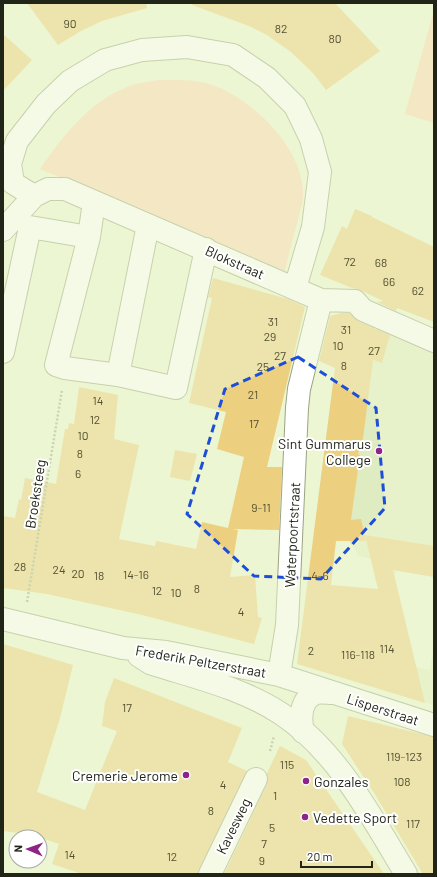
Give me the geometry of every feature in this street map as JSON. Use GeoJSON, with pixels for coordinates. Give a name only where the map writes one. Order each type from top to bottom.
{"type":"FeatureCollection","features":[{"type":"Feature","properties":{"kind":"street"},"geometry":{"type":"LineString","coordinates":[[3,230],[34,196],[13,183],[10,164],[17,141],[46,104],[70,81],[105,60],[142,50],[187,47],[233,55],[267,78],[295,106],[313,146],[320,172],[313,227],[296,288]]}},
{"type":"Feature","properties":{"kind":"street","name":"Blokstraat"},"geometry":{"type":"LineString","coordinates":[[34,196],[48,188],[65,189],[321,300],[355,301],[363,310],[434,341]]}},
{"type":"Feature","properties":{"kind":"street"},"geometry":{"type":"LineString","coordinates":[[94,202],[89,237],[56,365],[65,368],[118,375],[176,388],[206,249]]}},
{"type":"Feature","properties":{"kind":"street"},"geometry":{"type":"LineString","coordinates":[[118,375],[148,225]]}},
{"type":"Feature","properties":{"kind":"street"},"geometry":{"type":"LineString","coordinates":[[3,352],[30,227],[89,237]]}},
{"type":"Feature","properties":{"kind":"street","name":"Waterpoortstraat"},"geometry":{"type":"LineString","coordinates":[[279,675],[287,625],[299,390],[321,300]]}},
{"type":"Feature","properties":{"kind":"street","name":"Frederik Peltzerstraat"},"geometry":{"type":"LineString","coordinates":[[13,621],[123,648],[166,652],[279,675]]}},
{"type":"Feature","properties":{"kind":"street","name":"Frederik Peltzerstraat"},"geometry":{"type":"LineString","coordinates":[[123,648],[150,662],[233,691],[280,713],[303,732],[346,779],[406,874]]}},
{"type":"Feature","properties":{"kind":"street","name":"Frederik Peltzerstraat"},"geometry":{"type":"LineString","coordinates":[[233,691],[249,690],[279,675]]}},
{"type":"Feature","properties":{"kind":"street","name":"Lisperstraat"},"geometry":{"type":"LineString","coordinates":[[279,675],[434,725]]}},
{"type":"Feature","properties":{"kind":"street","name":"Lisperstraat"},"geometry":{"type":"LineString","coordinates":[[303,732],[300,719],[302,708],[307,700],[316,693],[332,693]]}},
{"type":"Feature","properties":{"kind":"street","name":"Kavesweg"},"geometry":{"type":"LineString","coordinates":[[210,874],[256,779]]}},
{"type":"Feature","properties":{"kind":"path","name":"Broeksteeg"},"geometry":{"type":"LineString","coordinates":[[13,621],[65,368]]}},
{"type":"Feature","properties":{"kind":"highlighted area"},"geometry":{"type":"Polygon","coordinates":[[[298,357],[376,408],[385,508],[321,579],[254,576],[187,514],[225,389],[298,357]]]}},
{"type":"Feature","properties":{"kind":"shaded area"},"geometry":{"type":"Polygon","coordinates":[[[434,10],[434,123],[405,114],[434,10]]]}},
{"type":"Feature","properties":{"kind":"shaded area"},"geometry":{"type":"Polygon","coordinates":[[[160,80],[188,80],[202,82],[230,93],[246,103],[261,116],[287,145],[296,162],[301,179],[303,196],[285,271],[40,169],[70,130],[93,107],[121,90],[136,84],[160,80]]]}},
{"type":"Feature","properties":{"kind":"shaded area","name":"Sint Gummarus College"},"geometry":{"type":"Polygon","coordinates":[[[390,334],[434,352],[434,577],[397,571],[387,584],[376,583],[371,559],[359,556],[349,541],[313,540],[335,368],[362,357],[382,363],[390,334]]]}},
{"type":"Feature","properties":{"kind":"shaded area"},"geometry":{"type":"Polygon","coordinates":[[[434,645],[434,705],[391,692],[400,664],[430,670],[434,645]]]}},
{"type":"Feature","properties":{"kind":"building"},"geometry":{"type":"Polygon","coordinates":[[[27,3],[146,3],[147,8],[102,21],[81,31],[58,45],[27,3]]]}},
{"type":"Feature","properties":{"kind":"building"},"geometry":{"type":"Polygon","coordinates":[[[192,3],[335,3],[380,51],[326,90],[313,73],[291,52],[267,35],[249,26],[192,5],[192,3]]]}},
{"type":"Feature","properties":{"kind":"building"},"geometry":{"type":"Polygon","coordinates":[[[3,34],[32,60],[3,91],[3,34]]]}},
{"type":"Feature","properties":{"kind":"building"},"geometry":{"type":"Polygon","coordinates":[[[355,209],[434,247],[434,322],[397,308],[396,311],[377,302],[383,301],[360,290],[320,275],[342,226],[347,229],[355,209]]]}},
{"type":"Feature","properties":{"kind":"building"},"geometry":{"type":"Polygon","coordinates":[[[213,278],[288,299],[305,307],[267,467],[282,467],[279,530],[232,529],[238,530],[230,577],[255,575],[258,617],[262,618],[254,644],[142,615],[47,594],[3,588],[3,516],[15,518],[19,499],[21,500],[25,478],[56,484],[65,429],[68,429],[69,423],[74,424],[79,387],[118,395],[114,439],[139,445],[119,539],[155,546],[156,541],[196,549],[202,522],[228,528],[244,457],[217,449],[226,412],[189,403],[212,298],[208,297],[213,278]]]}},
{"type":"Feature","properties":{"kind":"building"},"geometry":{"type":"Polygon","coordinates":[[[341,313],[349,313],[358,321],[390,335],[382,363],[373,360],[363,438],[358,454],[360,455],[351,520],[361,519],[366,541],[336,541],[331,585],[378,589],[365,535],[434,546],[434,577],[393,570],[425,703],[297,664],[335,368],[319,361],[330,316],[341,313]]]}},
{"type":"Feature","properties":{"kind":"building"},"geometry":{"type":"Polygon","coordinates":[[[175,450],[197,454],[190,481],[170,477],[175,450]]]}},
{"type":"Feature","properties":{"kind":"building"},"geometry":{"type":"Polygon","coordinates":[[[3,644],[73,665],[60,718],[37,792],[85,810],[117,731],[102,726],[105,702],[114,678],[242,728],[228,762],[247,771],[198,874],[82,874],[52,864],[59,844],[48,840],[48,829],[8,829],[8,832],[3,831],[3,644]]]}},
{"type":"Feature","properties":{"kind":"building"},"geometry":{"type":"Polygon","coordinates":[[[348,716],[434,737],[434,874],[423,874],[377,798],[378,799],[342,744],[348,716]]]}},
{"type":"Feature","properties":{"kind":"building"},"geometry":{"type":"Polygon","coordinates":[[[280,746],[306,760],[384,874],[224,874],[267,784],[267,773],[280,746]]]}},
{"type":"Feature","properties":{"kind":"place","name":"Sint Gummarus College"},"geometry":{"type":"Point","coordinates":[379,451]}},
{"type":"Feature","properties":{"kind":"place","name":"Cremerie Jerome"},"geometry":{"type":"Point","coordinates":[186,775]}},
{"type":"Feature","properties":{"kind":"place","name":"Gonzales"},"geometry":{"type":"Point","coordinates":[306,781]}},
{"type":"Feature","properties":{"kind":"place","name":"Vedette Sport"},"geometry":{"type":"Point","coordinates":[305,817]}}]}
